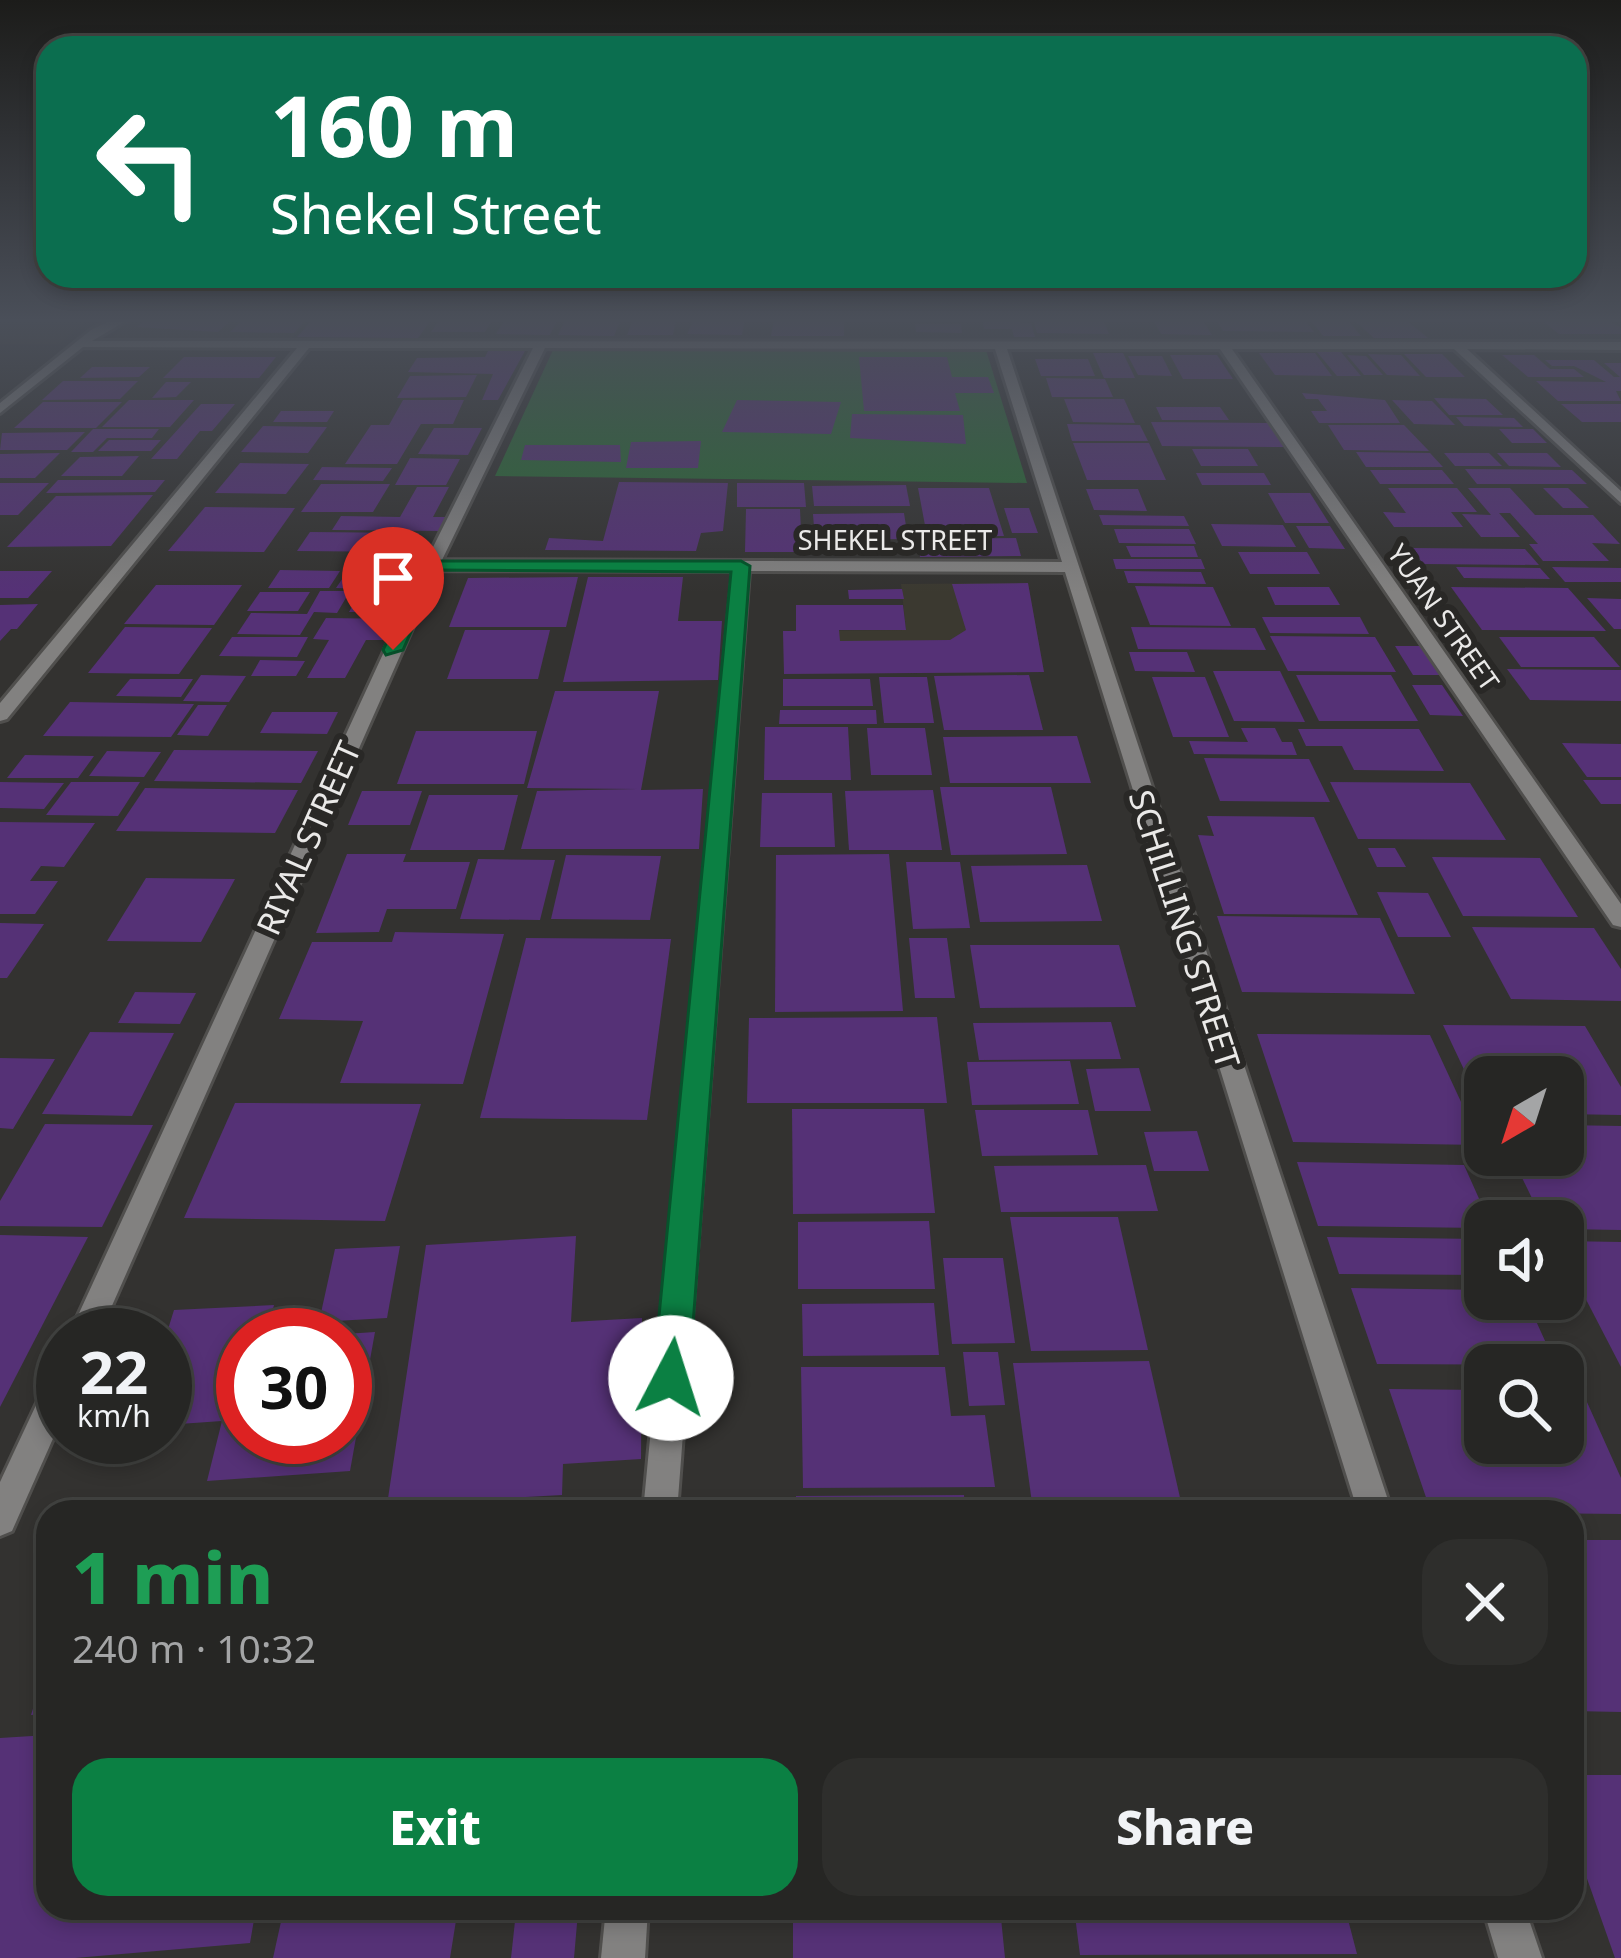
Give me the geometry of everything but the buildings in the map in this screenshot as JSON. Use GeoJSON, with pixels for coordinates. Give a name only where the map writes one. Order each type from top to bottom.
{"type":"FeatureCollection","features":[{"type":"Feature","properties":{"kind":"street"},"geometry":{"type":"LineString","coordinates":[[0,715],[251,410]]}},
{"type":"Feature","properties":{"kind":"street","name":"RIYAL STREET"},"geometry":{"type":"LineString","coordinates":[[95,1308],[432,565],[508,410]]}},
{"type":"Feature","properties":{"kind":"street","name":"SCHILLING STREET"},"geometry":{"type":"LineString","coordinates":[[1021,410],[1371,1500]]}},
{"type":"Feature","properties":{"kind":"street","name":"YUAN STREET"},"geometry":{"type":"LineString","coordinates":[[1268,410],[1621,920]]}},
{"type":"Feature","properties":{"kind":"street"},"geometry":{"type":"LineString","coordinates":[[1526,410],[1621,500]]}},
{"type":"Feature","properties":{"kind":"street","name":"SHEKEL STREET"},"geometry":{"type":"LineString","coordinates":[[432,565],[1070,567]]}},
{"type":"Feature","properties":{"kind":"street"},"geometry":{"type":"LineString","coordinates":[[661,1500],[741,566]]}},
{"type":"Feature","properties":{"kind":"street"},"geometry":{"type":"LineString","coordinates":[[0,1520],[36,1440]]}},
{"type":"Feature","properties":{"kind":"street"},"geometry":{"type":"LineString","coordinates":[[622,1958],[626,1920]]}},
{"type":"Feature","properties":{"kind":"street"},"geometry":{"type":"LineString","coordinates":[[1508,1920],[1520,1958]]}},
{"type":"Feature","properties":{"kind":"shaded area"},"geometry":{"type":"Polygon","coordinates":[[[1028,583],[1044,672],[784,674],[783,631],[906,630],[901,584],[1028,583]]]}},
{"type":"Feature","properties":{"kind":"green space"},"geometry":{"type":"Polygon","coordinates":[[[525,410],[1005,410],[1027,483],[495,476],[525,410]]]}},
{"type":"Feature","properties":{"kind":"route"},"geometry":{"type":"LineString","coordinates":[[393,650],[432,565],[741,566],[671,1378]]}}]}
